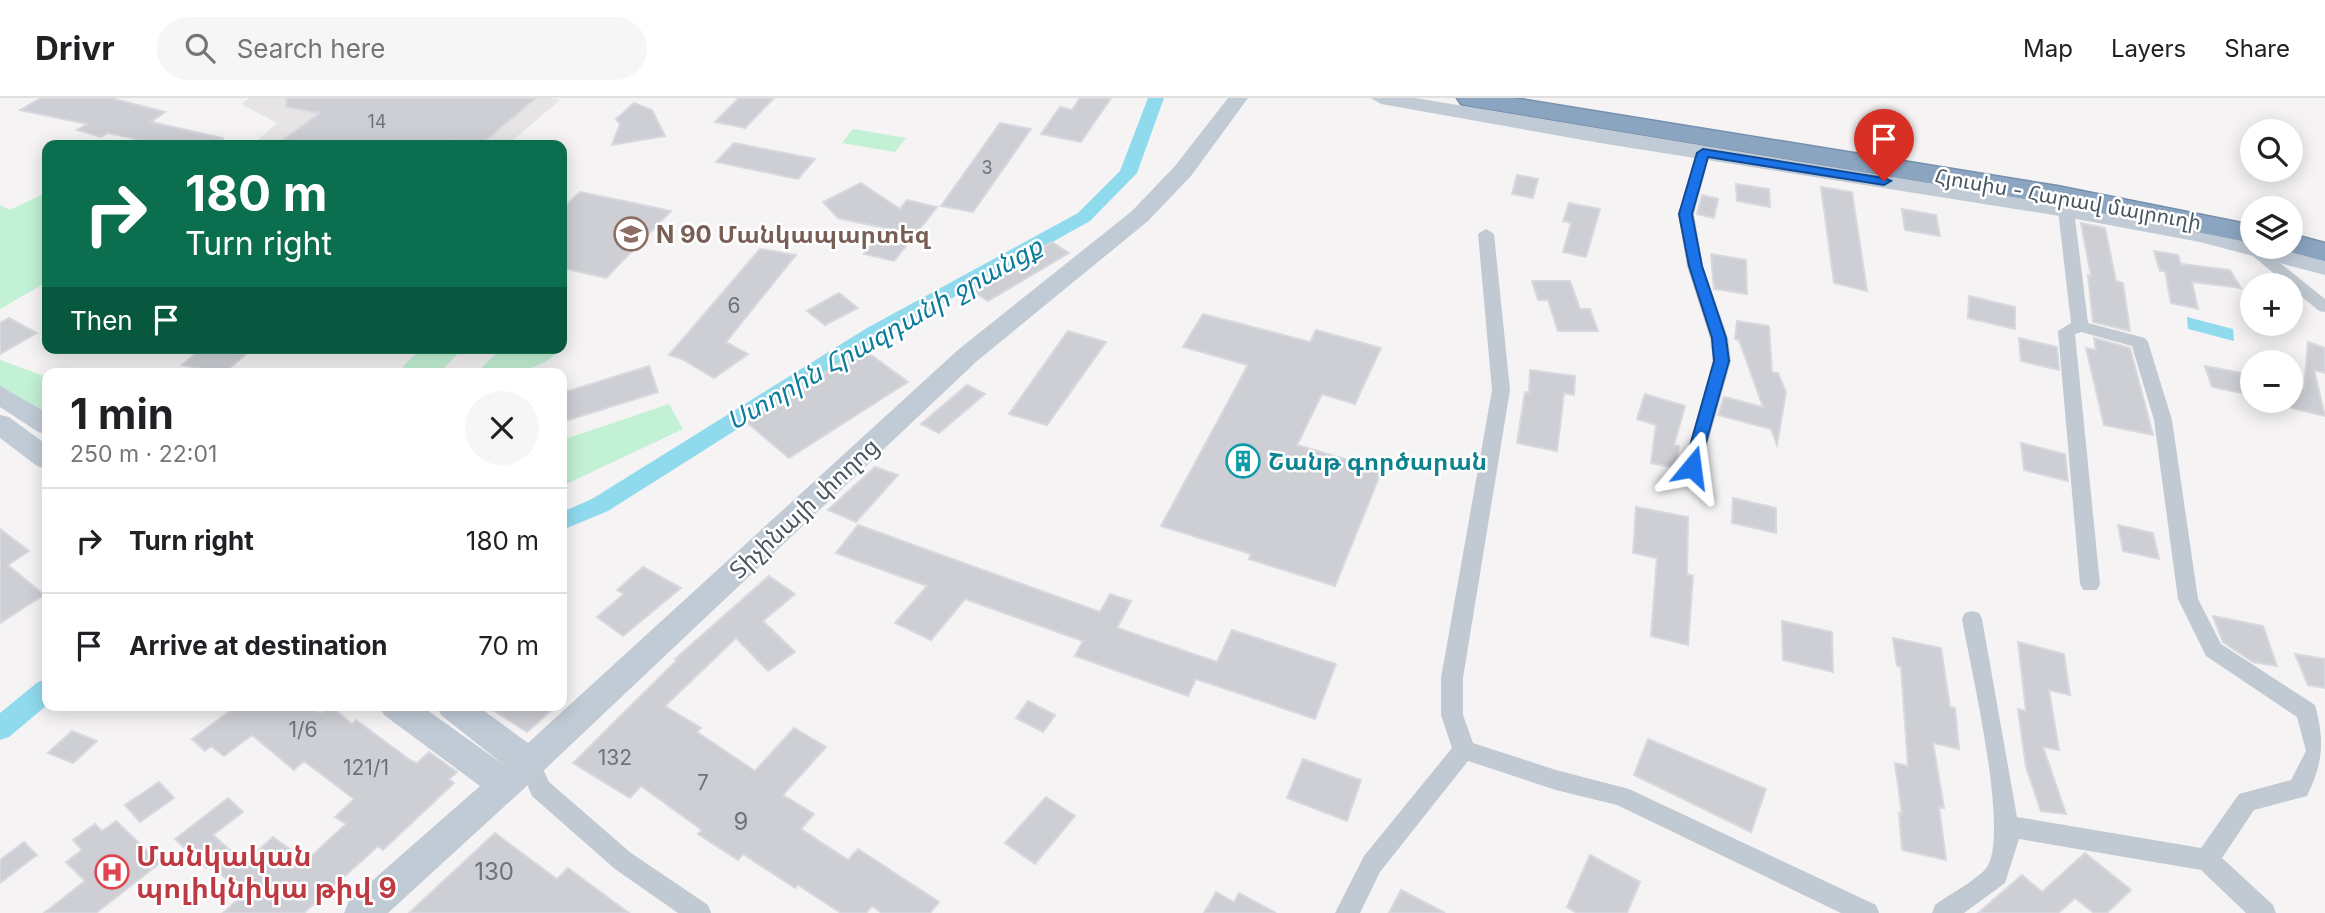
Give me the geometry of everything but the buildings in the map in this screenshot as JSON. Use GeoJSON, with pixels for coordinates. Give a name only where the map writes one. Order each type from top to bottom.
{"type":"FeatureCollection","features":[{"type":"Feature","properties":{"kind":"highway","name":"Հյուսիս - Հարավ մայրուղի"},"geometry":{"type":"LineString","coordinates":[[1469,98],[1515,102],[1662,133],[2040,191],[2240,232]]}},
{"type":"Feature","properties":{"kind":"highway"},"geometry":{"type":"LineString","coordinates":[[2303,240],[2325,240]]}},
{"type":"Feature","properties":{"kind":"highway"},"geometry":{"type":"LineString","coordinates":[[2303,245],[2325,255]]}},
{"type":"Feature","properties":{"kind":"main road","name":"Տիչինայի փողոց"},"geometry":{"type":"LineString","coordinates":[[362,913],[524,779],[968,355],[1140,216],[1183,171],[1238,98]]}},
{"type":"Feature","properties":{"kind":"main road"},"geometry":{"type":"LineString","coordinates":[[1381,98],[1703,153],[2066,210],[2240,233]]}},
{"type":"Feature","properties":{"kind":"main road"},"geometry":{"type":"LineString","coordinates":[[2303,258],[2325,268]]}},
{"type":"Feature","properties":{"kind":"main road"},"geometry":{"type":"LineString","coordinates":[[0,394],[42,422]]}},
{"type":"Feature","properties":{"kind":"main road"},"geometry":{"type":"LineString","coordinates":[[0,424],[42,455]]}},
{"type":"Feature","properties":{"kind":"main road"},"geometry":{"type":"LineString","coordinates":[[405,711],[524,779]]}},
{"type":"Feature","properties":{"kind":"main road"},"geometry":{"type":"LineString","coordinates":[[458,711],[524,779]]}},
{"type":"Feature","properties":{"kind":"street"},"geometry":{"type":"LineString","coordinates":[[1692,467],[1722,361],[1719,338],[1695,266],[1686,214],[1703,153]]}},
{"type":"Feature","properties":{"kind":"street"},"geometry":{"type":"LineString","coordinates":[[2066,210],[2080,326]]}},
{"type":"Feature","properties":{"kind":"street"},"geometry":{"type":"LineString","coordinates":[[1464,750],[1452,715],[1452,678],[1501,390],[1486,234]]}},
{"type":"Feature","properties":{"kind":"street"},"geometry":{"type":"LineString","coordinates":[[2276,259],[2325,307]]}},
{"type":"Feature","properties":{"kind":"street"},"geometry":{"type":"LineString","coordinates":[[2090,584],[2066,331],[2080,326],[2138,342],[2162,420],[2188,599],[2213,650],[2307,712],[2319,735],[2317,751],[2299,789],[2246,801],[2207,860]]}},
{"type":"Feature","properties":{"kind":"street"},"geometry":{"type":"LineString","coordinates":[[1944,913],[1996,875],[2007,844],[1972,619]]}},
{"type":"Feature","properties":{"kind":"street"},"geometry":{"type":"LineString","coordinates":[[1347,913],[1372,864],[1464,750]]}},
{"type":"Feature","properties":{"kind":"street"},"geometry":{"type":"LineString","coordinates":[[1464,750],[1556,780],[1621,796],[1867,913]]}},
{"type":"Feature","properties":{"kind":"street"},"geometry":{"type":"LineString","coordinates":[[524,779],[622,861],[699,913]]}},
{"type":"Feature","properties":{"kind":"street"},"geometry":{"type":"LineString","coordinates":[[2006,826],[2207,860],[2264,913]]}},
{"type":"Feature","properties":{"kind":"shaded area"},"geometry":{"type":"Polygon","coordinates":[[[249,98],[560,100],[513,140],[258,140],[277,123],[241,104],[249,98]]]}},
{"type":"Feature","properties":{"kind":"green space"},"geometry":{"type":"Polygon","coordinates":[[[853,129],[906,138],[895,152],[842,143],[853,129]]]}},
{"type":"Feature","properties":{"kind":"green space"},"geometry":{"type":"Polygon","coordinates":[[[42,194],[42,285],[0,309],[0,205],[10,210],[42,194]]]}},
{"type":"Feature","properties":{"kind":"green space"},"geometry":{"type":"Polygon","coordinates":[[[416,354],[457,354],[444,368],[402,367],[416,354]]]}},
{"type":"Feature","properties":{"kind":"green space"},"geometry":{"type":"Polygon","coordinates":[[[495,354],[556,354],[529,368],[482,368],[495,354]]]}},
{"type":"Feature","properties":{"kind":"green space"},"geometry":{"type":"Polygon","coordinates":[[[0,360],[42,375],[42,431],[0,402],[0,360]]]}},
{"type":"Feature","properties":{"kind":"green space"},"geometry":{"type":"Polygon","coordinates":[[[669,404],[683,429],[567,484],[567,438],[669,404]]]}},
{"type":"Feature","properties":{"kind":"water"},"geometry":{"type":"Polygon","coordinates":[[[2187,317],[2233,329],[2234,341],[2188,329],[2187,317]]]}},
{"type":"Feature","properties":{"kind":"waterway","name":"Ստորին Հրազդանի ջրանցք"},"geometry":{"type":"LineString","coordinates":[[567,519],[600,505],[874,333],[1084,217],[1128,173],[1156,98]]}},
{"type":"Feature","properties":{"kind":"waterway","name":"Ստորին Հրազդանի ջրանցք"},"geometry":{"type":"LineString","coordinates":[[0,729],[42,694]]}},
{"type":"Feature","properties":{"kind":"place","name":"N 90 Մանկապարտեզ"},"geometry":{"type":"Point","coordinates":[631,234]}},
{"type":"Feature","properties":{"kind":"place","name":"Շանթ գործարան"},"geometry":{"type":"Point","coordinates":[1243,461]}},
{"type":"Feature","properties":{"kind":"place","name":"Մանկական պոլիկնիկա թիվ 9"},"geometry":{"type":"Point","coordinates":[112,872]}},
{"type":"Feature","properties":{"kind":"route"},"geometry":{"type":"LineString","coordinates":[[1692,467],[1722,361],[1719,338],[1695,266],[1686,214],[1703,153],[1884,181]]}}]}
